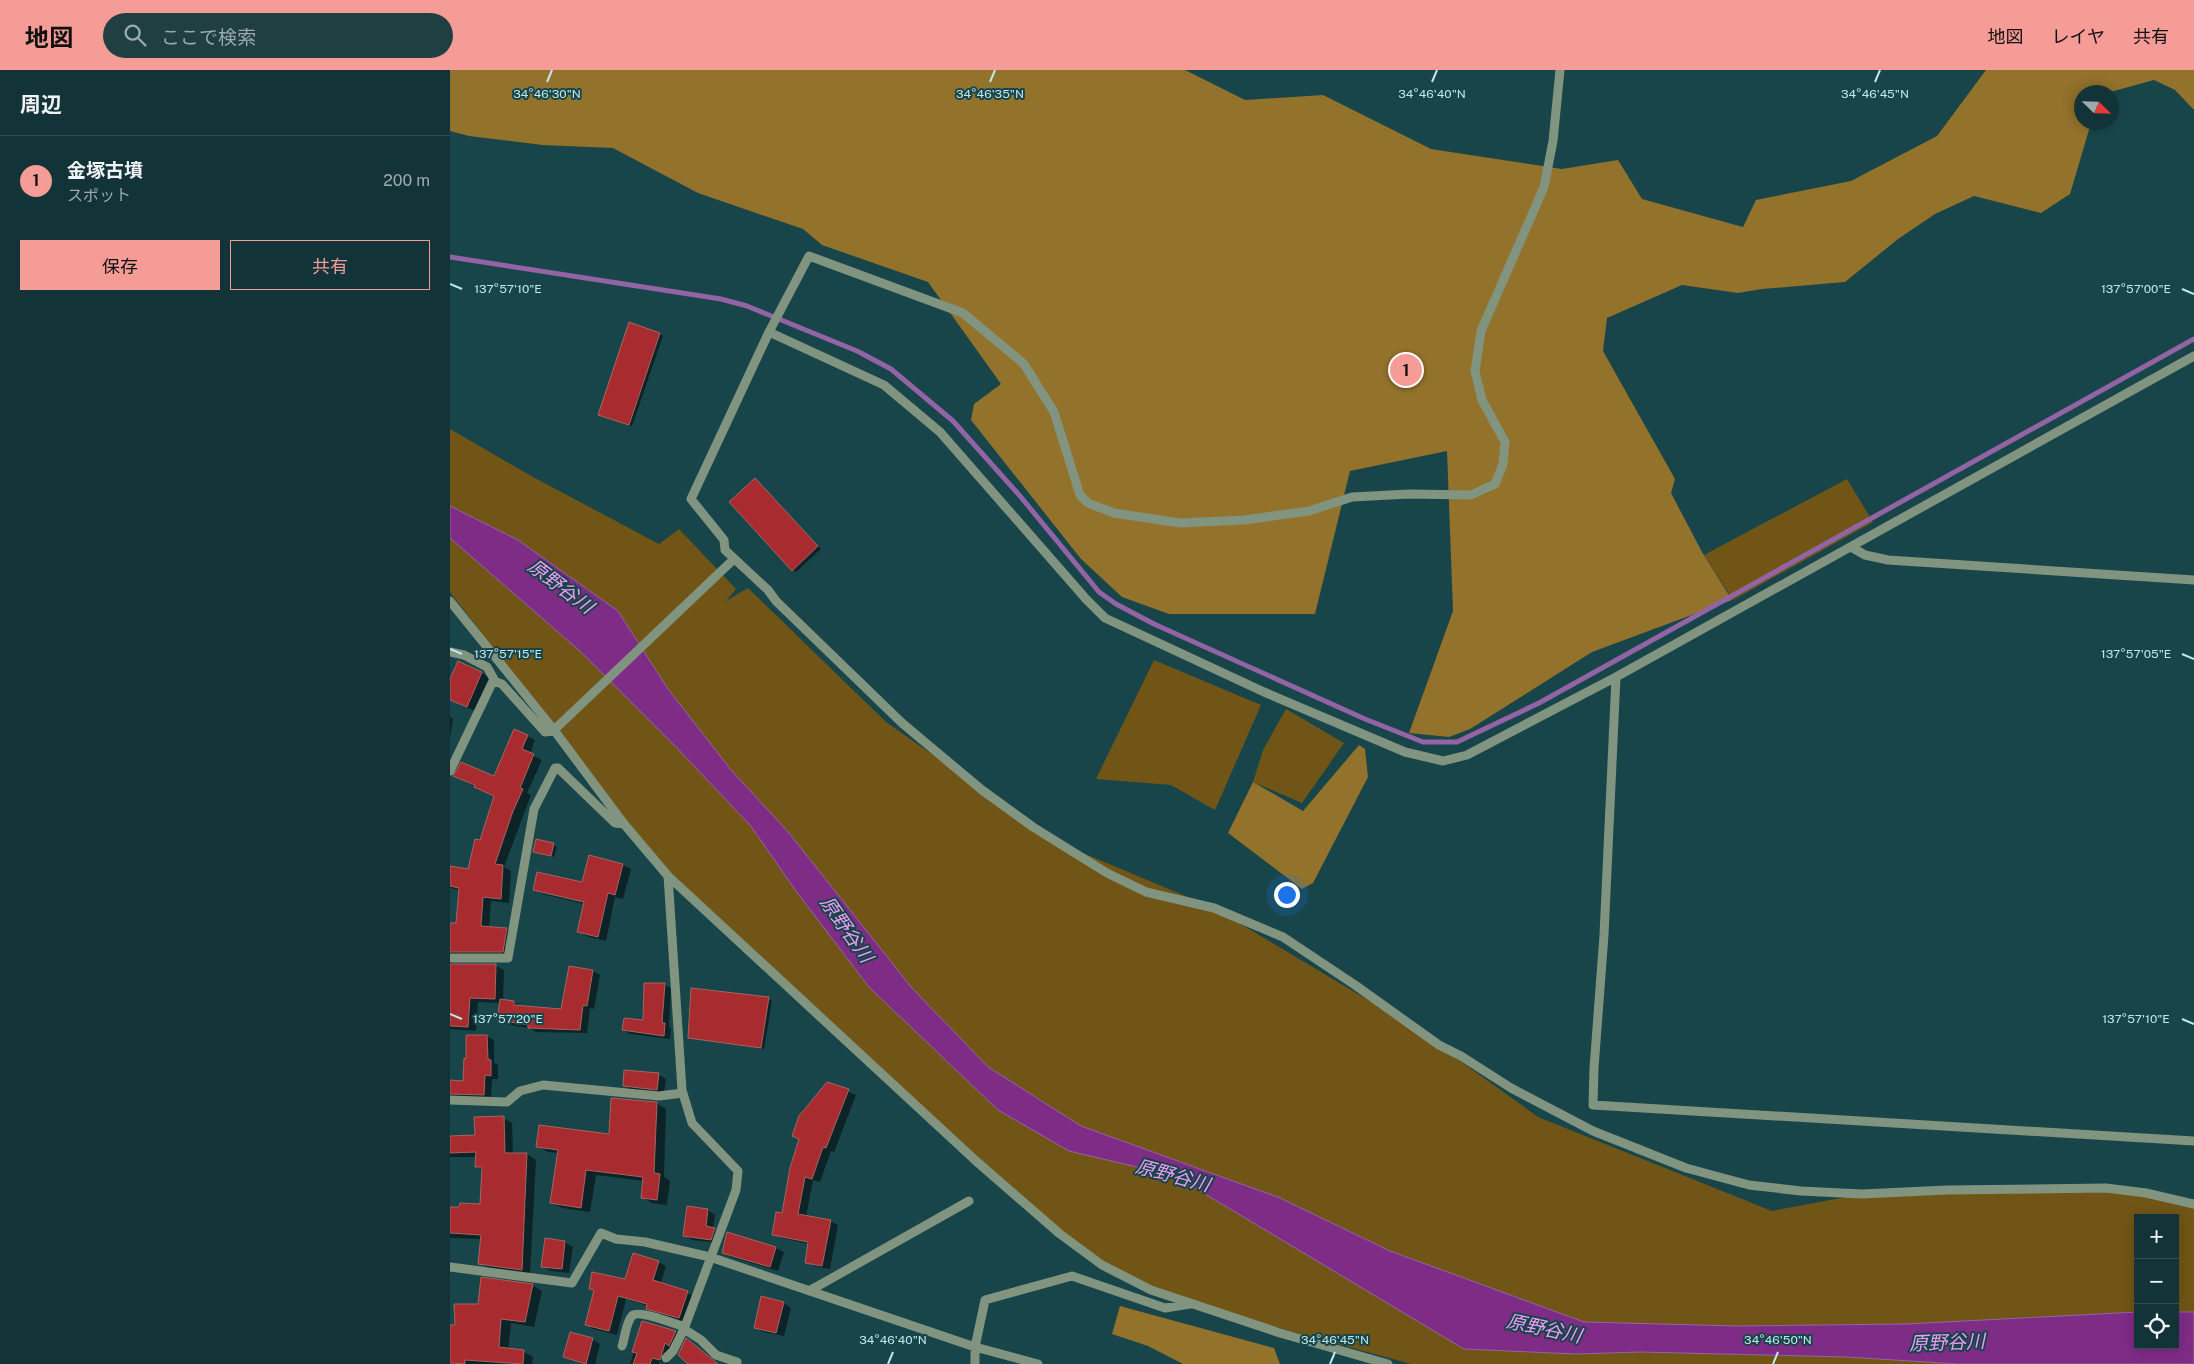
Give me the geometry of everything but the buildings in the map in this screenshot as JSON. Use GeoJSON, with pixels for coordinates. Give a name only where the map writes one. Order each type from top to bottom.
{"type":"FeatureCollection","features":[{"type":"Feature","properties":{"kind":"street"},"geometry":{"type":"LineString","coordinates":[[1560,70],[1553,141],[1544,187],[1481,331],[1475,371],[1482,400],[1505,442],[1502,464],[1495,484],[1472,495],[1409,494],[1352,497],[1309,511],[1244,520],[1180,523],[1114,513],[1088,503],[1080,495],[1054,412],[1024,364],[963,313],[809,256],[769,332],[691,499],[724,540],[725,550],[902,723],[982,790],[1033,827],[1107,872],[1146,892],[1214,908],[1283,938],[1356,985],[1439,1046],[1461,1056],[1511,1088],[1593,1131],[1686,1168],[1749,1185],[1801,1191],[1862,1194],[1947,1190],[2106,1188],[2146,1193],[2194,1204]]}},
{"type":"Feature","properties":{"kind":"street"},"geometry":{"type":"LineString","coordinates":[[769,332],[884,384],[940,432],[1086,599],[1105,618],[1264,692],[1405,752],[1443,761],[1467,755],[1616,677],[2194,356]]}},
{"type":"Feature","properties":{"kind":"street"},"geometry":{"type":"LineString","coordinates":[[1851,547],[1864,555],[1888,560],[2194,580]]}},
{"type":"Feature","properties":{"kind":"street"},"geometry":{"type":"LineString","coordinates":[[450,652],[464,654],[487,667],[495,681],[502,684],[544,732],[554,730],[734,559]]}},
{"type":"Feature","properties":{"kind":"street"},"geometry":{"type":"LineString","coordinates":[[450,601],[554,730],[624,824],[668,876],[976,1161],[1060,1234],[1102,1264],[1152,1290],[1280,1333],[1388,1364]]}},
{"type":"Feature","properties":{"kind":"street"},"geometry":{"type":"LineString","coordinates":[[1616,677],[1604,935],[1593,1104],[2194,1141]]}},
{"type":"Feature","properties":{"kind":"street"},"geometry":{"type":"LineString","coordinates":[[450,771],[493,681],[495,681]]}},
{"type":"Feature","properties":{"kind":"street"},"geometry":{"type":"LineString","coordinates":[[450,958],[508,958],[534,809],[555,768],[558,768],[615,823],[624,824]]}},
{"type":"Feature","properties":{"kind":"street"},"geometry":{"type":"LineString","coordinates":[[666,1358],[674,1350],[685,1328],[736,1190],[738,1171],[692,1123],[683,1093],[668,876]]}},
{"type":"Feature","properties":{"kind":"street"},"geometry":{"type":"LineString","coordinates":[[450,1100],[507,1102],[520,1092],[543,1085],[659,1096],[683,1093]]}},
{"type":"Feature","properties":{"kind":"street"},"geometry":{"type":"LineString","coordinates":[[809,1291],[969,1201]]}},
{"type":"Feature","properties":{"kind":"street"},"geometry":{"type":"LineString","coordinates":[[450,1267],[572,1283],[601,1233],[616,1239],[645,1242],[710,1257],[975,1347],[1038,1364]]}},
{"type":"Feature","properties":{"kind":"street"},"geometry":{"type":"LineString","coordinates":[[975,1364],[975,1347],[985,1300],[1072,1276],[1165,1308],[1193,1304]]}},
{"type":"Feature","properties":{"kind":"street"},"geometry":{"type":"LineString","coordinates":[[622,1346],[630,1317],[635,1314],[645,1315],[685,1328],[716,1355],[737,1362],[737,1364]]}},
{"type":"Feature","properties":{"kind":"shaded area"},"geometry":{"type":"Polygon","coordinates":[[[450,70],[1185,70],[1245,100],[1323,95],[1431,149],[1562,169],[1618,160],[1642,199],[1743,227],[1756,200],[1851,181],[1937,136],[1986,70],[2194,70],[2194,110],[2175,90],[2154,80],[2119,90],[2119,85],[2074,85],[2074,130],[2089,130],[2070,194],[2041,213],[1974,196],[1935,214],[1898,239],[1845,282],[1762,289],[1738,293],[1682,285],[1607,318],[1603,351],[1675,479],[1671,493],[1702,552],[1732,600],[1592,652],[1470,729],[1449,737],[1409,733],[1453,611],[1447,451],[1350,471],[1315,614],[1169,614],[1122,597],[1081,559],[971,420],[974,404],[1001,384],[928,282],[822,245],[803,229],[698,193],[613,148],[543,145],[469,136],[450,131],[450,70]]]}},
{"type":"Feature","properties":{"kind":"shaded area"},"geometry":{"type":"Polygon","coordinates":[[[450,429],[533,477],[659,544],[679,529],[736,589],[726,601],[748,588],[886,722],[1059,843],[1214,908],[1413,1027],[1538,1117],[1772,1211],[1862,1194],[2114,1189],[2194,1204],[2194,1364],[1411,1364],[1202,1307],[1118,1273],[1041,1217],[668,876],[450,592],[450,429]]]}},
{"type":"Feature","properties":{"kind":"shaded area"},"geometry":{"type":"Polygon","coordinates":[[[1847,479],[1873,522],[1733,600],[1704,555],[1847,479]]]}},
{"type":"Feature","properties":{"kind":"shaded area"},"geometry":{"type":"Polygon","coordinates":[[[1154,660],[1261,705],[1215,810],[1171,785],[1096,779],[1154,660]]]}},
{"type":"Feature","properties":{"kind":"shaded area"},"geometry":{"type":"Polygon","coordinates":[[[1286,709],[1344,743],[1302,803],[1253,782],[1263,750],[1286,709]]]}},
{"type":"Feature","properties":{"kind":"shaded area"},"geometry":{"type":"Polygon","coordinates":[[[1359,745],[1365,749],[1368,777],[1313,883],[1302,889],[1228,833],[1253,782],[1303,811],[1359,745]]]}},
{"type":"Feature","properties":{"kind":"shaded area"},"geometry":{"type":"Polygon","coordinates":[[[1120,1306],[1274,1348],[1280,1364],[1183,1364],[1148,1346],[1112,1334],[1120,1306]]]}},
{"type":"Feature","properties":{"kind":"water","name":"原野谷川"},"geometry":{"type":"Polygon","coordinates":[[[450,506],[518,540],[618,611],[668,689],[731,770],[789,833],[911,987],[988,1067],[1081,1126],[1280,1198],[1390,1251],[1584,1322],[1737,1326],[1906,1324],[2134,1312],[2134,1349],[2179,1349],[2179,1312],[2194,1312],[2194,1364],[1958,1364],[1847,1357],[1640,1352],[1576,1354],[1464,1349],[1175,1176],[1069,1151],[998,1110],[869,987],[796,891],[750,825],[678,749],[581,652],[450,538],[450,506]]]}},
{"type":"Feature","properties":{"kind":"waterway"},"geometry":{"type":"LineString","coordinates":[[450,257],[721,299],[747,306],[857,351],[891,369],[953,421],[1020,496],[1099,592],[1116,604],[1154,624],[1365,719],[1423,742],[1457,742],[1539,703],[2194,339]]}},
{"type":"Feature","properties":{"kind":"place","name":"金塚古墳"},"geometry":{"type":"Point","coordinates":[1406,370]}}]}
